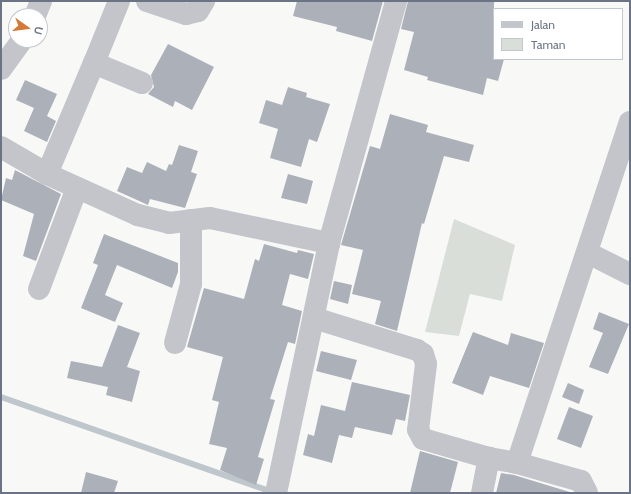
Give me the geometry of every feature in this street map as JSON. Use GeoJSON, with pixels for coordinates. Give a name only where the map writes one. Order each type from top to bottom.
{"type":"FeatureCollection","features":[{"type":"Feature","properties":{"kind":"street"},"geometry":{"type":"LineString","coordinates":[[46,174],[119,1]]}},
{"type":"Feature","properties":{"kind":"street"},"geometry":{"type":"LineString","coordinates":[[147,1],[186,14],[198,11],[204,1]]}},
{"type":"Feature","properties":{"kind":"street"},"geometry":{"type":"LineString","coordinates":[[279,485],[329,244],[396,1]]}},
{"type":"Feature","properties":{"kind":"street"},"geometry":{"type":"LineString","coordinates":[[1,69],[16,48]]}},
{"type":"Feature","properties":{"kind":"street"},"geometry":{"type":"LineString","coordinates":[[94,63],[142,83]]}},
{"type":"Feature","properties":{"kind":"street"},"geometry":{"type":"LineString","coordinates":[[517,463],[588,253],[630,122]]}},
{"type":"Feature","properties":{"kind":"street"},"geometry":{"type":"LineString","coordinates":[[1,147],[46,174],[138,215],[170,223],[210,218],[329,244]]}},
{"type":"Feature","properties":{"kind":"street"},"geometry":{"type":"LineString","coordinates":[[39,289],[77,188]]}},
{"type":"Feature","properties":{"kind":"street"},"geometry":{"type":"LineString","coordinates":[[175,343],[191,284],[191,220]]}},
{"type":"Feature","properties":{"kind":"street"},"geometry":{"type":"LineString","coordinates":[[588,253],[630,274]]}},
{"type":"Feature","properties":{"kind":"street"},"geometry":{"type":"LineString","coordinates":[[314,318],[417,350],[423,354],[426,364],[420,434],[428,441],[489,458],[517,463],[581,481],[587,493]]}},
{"type":"Feature","properties":{"kind":"street"},"geometry":{"type":"LineString","coordinates":[[482,493],[489,458]]}},
{"type":"Feature","properties":{"kind":"green space"},"geometry":{"type":"Polygon","coordinates":[[[454,219],[515,245],[502,301],[470,294],[459,336],[425,332],[454,219]]]}},
{"type":"Feature","properties":{"kind":"building"},"geometry":{"type":"Polygon","coordinates":[[[297,1],[383,1],[372,41],[336,31],[337,27],[293,16],[297,1]]]}},
{"type":"Feature","properties":{"kind":"building"},"geometry":{"type":"Polygon","coordinates":[[[408,1],[494,1],[493,60],[504,60],[498,81],[487,78],[483,95],[427,80],[428,77],[404,70],[414,32],[401,29],[408,1]]]}},
{"type":"Feature","properties":{"kind":"building"},"geometry":{"type":"Polygon","coordinates":[[[168,44],[214,67],[192,110],[175,101],[173,107],[148,94],[154,87],[151,75],[168,44]]]}},
{"type":"Feature","properties":{"kind":"building"},"geometry":{"type":"Polygon","coordinates":[[[25,80],[57,94],[47,116],[56,121],[47,142],[24,131],[34,108],[16,100],[25,80]]]}},
{"type":"Feature","properties":{"kind":"building"},"geometry":{"type":"Polygon","coordinates":[[[288,87],[307,93],[306,97],[330,104],[317,142],[309,139],[301,167],[270,158],[278,129],[259,123],[266,100],[282,105],[288,87]]]}},
{"type":"Feature","properties":{"kind":"building"},"geometry":{"type":"Polygon","coordinates":[[[390,114],[428,125],[426,132],[474,145],[469,162],[444,156],[424,224],[422,223],[397,331],[375,324],[381,301],[352,294],[363,250],[341,245],[370,146],[380,149],[390,114]]]}},
{"type":"Feature","properties":{"kind":"building"},"geometry":{"type":"Polygon","coordinates":[[[179,145],[198,151],[191,172],[197,174],[185,208],[150,199],[148,205],[117,191],[127,167],[142,173],[147,162],[166,171],[169,164],[172,165],[179,145]]]}},
{"type":"Feature","properties":{"kind":"building"},"geometry":{"type":"Polygon","coordinates":[[[15,170],[61,194],[36,261],[23,256],[34,214],[1,200],[6,178],[12,180],[15,170]]]}},
{"type":"Feature","properties":{"kind":"building"},"geometry":{"type":"Polygon","coordinates":[[[288,174],[313,181],[307,204],[281,198],[288,174]]]}},
{"type":"Feature","properties":{"kind":"building"},"geometry":{"type":"Polygon","coordinates":[[[104,234],[178,263],[178,272],[172,288],[117,265],[105,295],[123,303],[115,322],[81,308],[98,265],[93,263],[104,234]]]}},
{"type":"Feature","properties":{"kind":"building"},"geometry":{"type":"Polygon","coordinates":[[[264,244],[297,253],[298,250],[314,254],[308,279],[290,274],[282,305],[302,311],[295,344],[288,342],[270,399],[275,400],[258,457],[264,459],[256,485],[220,470],[227,448],[209,444],[219,402],[212,400],[223,357],[187,347],[204,288],[244,299],[255,259],[259,261],[264,244]]]}},
{"type":"Feature","properties":{"kind":"building"},"geometry":{"type":"Polygon","coordinates":[[[334,281],[352,285],[348,304],[330,299],[334,281]]]}},
{"type":"Feature","properties":{"kind":"building"},"geometry":{"type":"Polygon","coordinates":[[[599,312],[629,324],[608,374],[589,367],[603,333],[593,329],[599,312]]]}},
{"type":"Feature","properties":{"kind":"building"},"geometry":{"type":"Polygon","coordinates":[[[118,325],[140,333],[127,367],[140,371],[132,402],[106,395],[108,387],[67,378],[71,361],[102,367],[118,325]]]}},
{"type":"Feature","properties":{"kind":"building"},"geometry":{"type":"Polygon","coordinates":[[[473,332],[508,345],[511,333],[544,343],[529,388],[490,376],[483,395],[452,383],[473,332]]]}},
{"type":"Feature","properties":{"kind":"building"},"geometry":{"type":"Polygon","coordinates":[[[321,351],[357,360],[351,380],[316,371],[321,351]]]}},
{"type":"Feature","properties":{"kind":"building"},"geometry":{"type":"Polygon","coordinates":[[[352,382],[410,395],[405,421],[396,419],[392,435],[355,427],[352,438],[339,435],[332,463],[303,455],[308,434],[314,436],[321,405],[345,411],[352,382]]]}},
{"type":"Feature","properties":{"kind":"building"},"geometry":{"type":"Polygon","coordinates":[[[568,383],[584,390],[579,404],[562,397],[568,383]]]}},
{"type":"Feature","properties":{"kind":"building"},"geometry":{"type":"Polygon","coordinates":[[[569,407],[593,416],[581,448],[557,439],[569,407]]]}},
{"type":"Feature","properties":{"kind":"building"},"geometry":{"type":"Polygon","coordinates":[[[420,451],[458,462],[450,493],[410,493],[420,451]]]}},
{"type":"Feature","properties":{"kind":"building"},"geometry":{"type":"Polygon","coordinates":[[[86,472],[118,481],[114,493],[81,493],[86,472]]]}},
{"type":"Feature","properties":{"kind":"building"},"geometry":{"type":"Polygon","coordinates":[[[501,473],[514,475],[573,493],[496,493],[501,473]]]}},
{"type":"Feature","properties":{"kind":"waterway"},"geometry":{"type":"LineString","coordinates":[[1,397],[273,492]]}}]}
